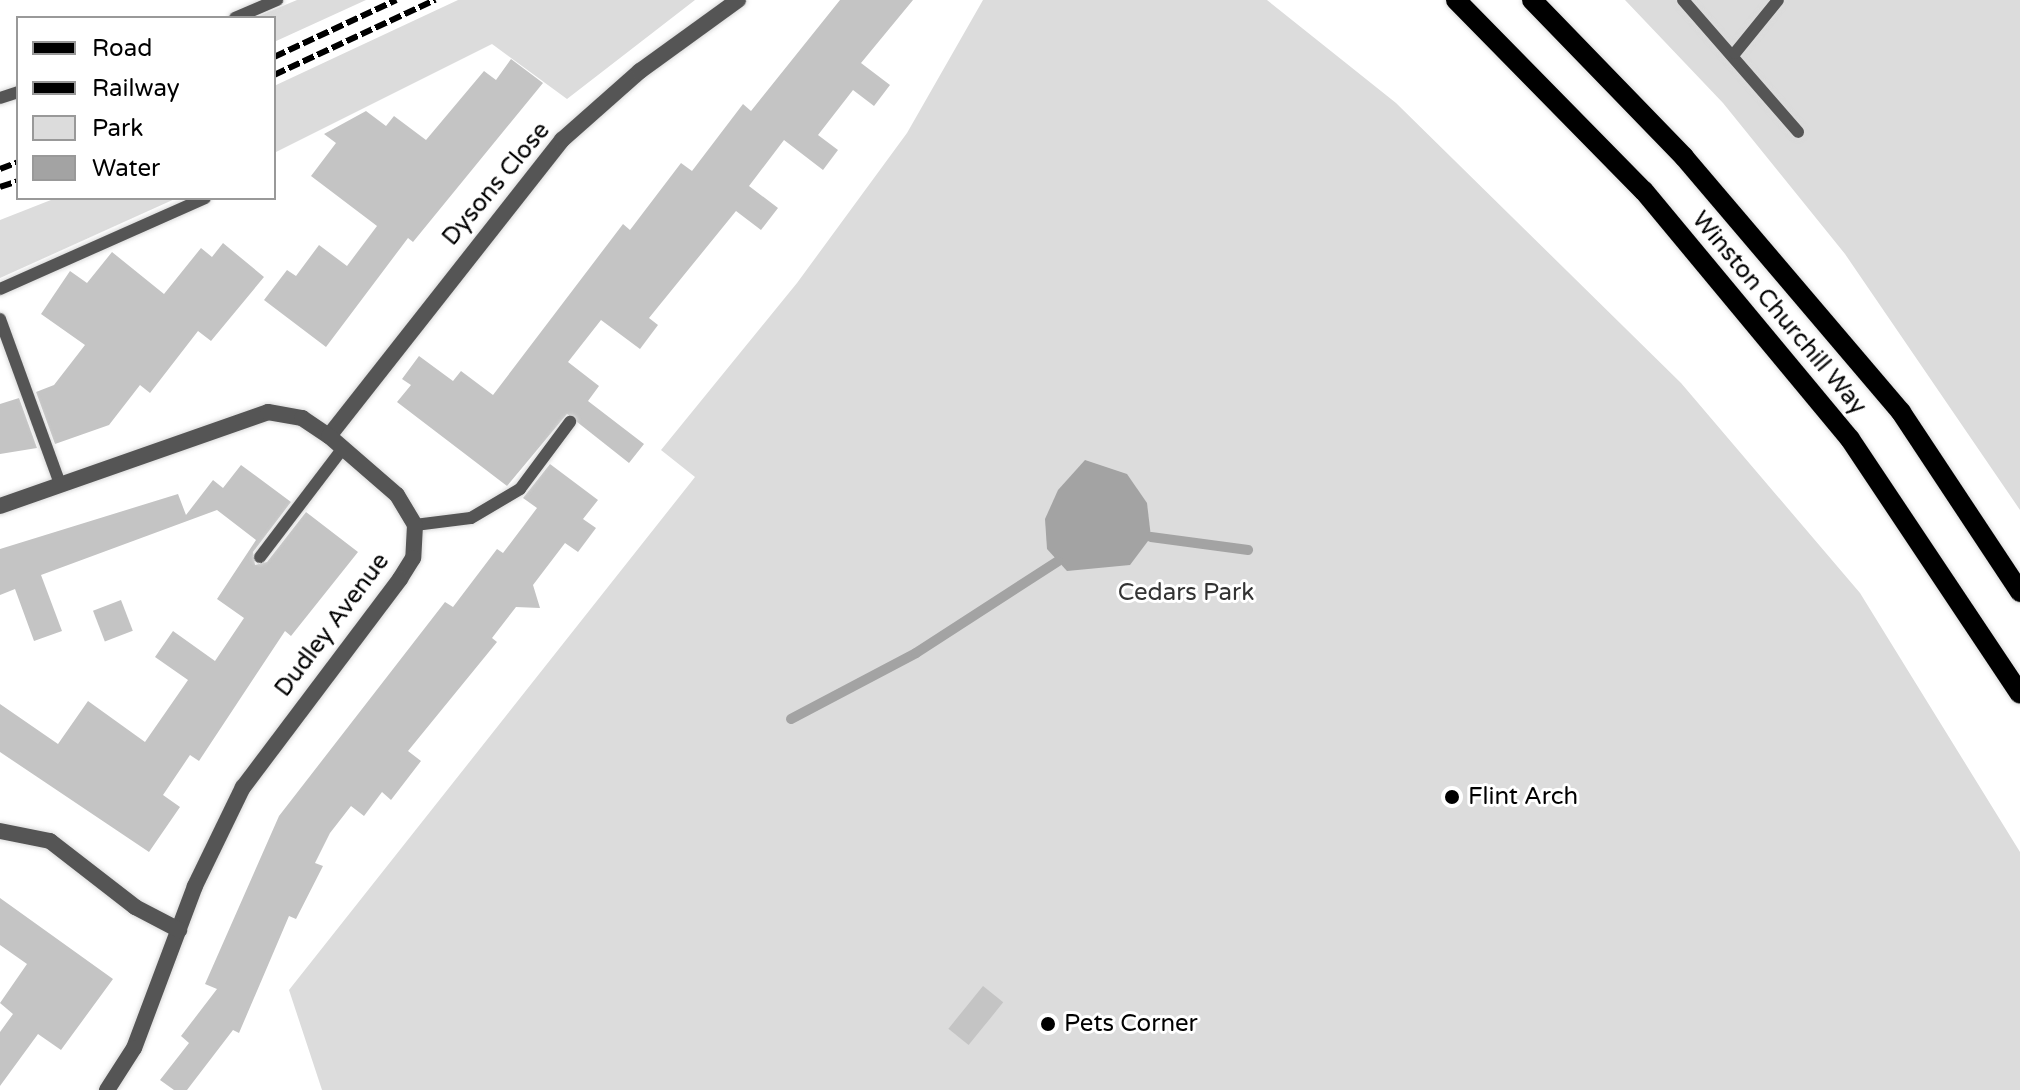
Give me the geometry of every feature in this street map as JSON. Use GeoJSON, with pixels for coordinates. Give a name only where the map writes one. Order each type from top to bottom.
{"type":"FeatureCollection","features":[{"type":"Feature","properties":{"kind":"main road","name":"Winston Churchill Way"},"geometry":{"type":"LineString","coordinates":[[1456,0],[1644,191],[1850,439],[2020,694]]}},
{"type":"Feature","properties":{"kind":"main road","name":"Winston Churchill Way"},"geometry":{"type":"LineString","coordinates":[[1532,0],[1684,157],[1901,412],[2020,592]]}},
{"type":"Feature","properties":{"kind":"street","name":"Dysons Close"},"geometry":{"type":"LineString","coordinates":[[329,436],[562,140],[640,71],[738,0]]}},
{"type":"Feature","properties":{"kind":"street"},"geometry":{"type":"LineString","coordinates":[[0,506],[268,412],[302,418],[329,436],[397,495],[415,525]]}},
{"type":"Feature","properties":{"kind":"street","name":"Dudley Avenue"},"geometry":{"type":"LineString","coordinates":[[107,1090],[134,1048],[179,930],[243,787],[400,579],[413,558],[415,525]]}},
{"type":"Feature","properties":{"kind":"street"},"geometry":{"type":"LineString","coordinates":[[0,831],[50,841],[135,907],[179,930]]}},
{"type":"Feature","properties":{"kind":"lane"},"geometry":{"type":"LineString","coordinates":[[240,16],[277,0]]}},
{"type":"Feature","properties":{"kind":"lane"},"geometry":{"type":"LineString","coordinates":[[1683,0],[1735,53],[1798,132]]}},
{"type":"Feature","properties":{"kind":"lane"},"geometry":{"type":"LineString","coordinates":[[1735,53],[1778,0]]}},
{"type":"Feature","properties":{"kind":"lane"},"geometry":{"type":"LineString","coordinates":[[0,289],[200,200]]}},
{"type":"Feature","properties":{"kind":"lane"},"geometry":{"type":"LineString","coordinates":[[0,319],[60,484]]}},
{"type":"Feature","properties":{"kind":"lane"},"geometry":{"type":"LineString","coordinates":[[415,525],[471,518],[520,489],[570,422]]}},
{"type":"Feature","properties":{"kind":"lane"},"geometry":{"type":"LineString","coordinates":[[260,557],[343,448]]}},
{"type":"Feature","properties":{"kind":"green space"},"geometry":{"type":"Polygon","coordinates":[[[297,0],[366,0],[276,41],[276,16],[259,16],[297,0]]]}},
{"type":"Feature","properties":{"kind":"green space"},"geometry":{"type":"Polygon","coordinates":[[[458,0],[695,0],[567,99],[492,44],[276,152],[276,85],[458,0]]]}},
{"type":"Feature","properties":{"kind":"green space","name":"Cedars Park"},"geometry":{"type":"Polygon","coordinates":[[[983,0],[1267,0],[1396,103],[1681,383],[1860,593],[2020,852],[2020,1090],[322,1090],[289,990],[695,477],[661,450],[797,283],[907,133],[983,0]]]}},
{"type":"Feature","properties":{"kind":"green space"},"geometry":{"type":"Polygon","coordinates":[[[1625,0],[2020,0],[2020,510],[1845,254],[1723,103],[1625,0]]]}},
{"type":"Feature","properties":{"kind":"green space"},"geometry":{"type":"Polygon","coordinates":[[[51,200],[173,200],[0,278],[0,220],[51,200]]]}},
{"type":"Feature","properties":{"kind":"water"},"geometry":{"type":"Polygon","coordinates":[[[1085,460],[1127,474],[1147,503],[1151,537],[1130,565],[1067,571],[1047,549],[1045,519],[1058,490],[1085,460]]]}},
{"type":"Feature","properties":{"kind":"building"},"geometry":{"type":"Polygon","coordinates":[[[840,0],[913,0],[861,63],[890,85],[874,106],[853,90],[818,135],[838,150],[823,170],[784,140],[749,186],[778,208],[761,230],[736,211],[649,318],[658,325],[640,349],[601,320],[568,362],[599,386],[588,401],[644,444],[629,463],[567,414],[507,486],[397,402],[411,385],[402,379],[419,356],[453,381],[461,371],[493,395],[623,224],[630,230],[681,163],[692,171],[743,104],[751,111],[840,0]]]}},
{"type":"Feature","properties":{"kind":"building"},"geometry":{"type":"Polygon","coordinates":[[[511,59],[543,83],[413,242],[408,238],[326,347],[264,300],[287,270],[296,276],[319,245],[347,266],[377,226],[311,176],[336,143],[324,134],[366,111],[386,126],[394,116],[426,140],[484,71],[496,80],[511,59]]]}},
{"type":"Feature","properties":{"kind":"building"},"geometry":{"type":"Polygon","coordinates":[[[223,243],[264,277],[211,341],[198,331],[150,393],[140,385],[109,425],[55,444],[36,392],[54,385],[85,345],[41,314],[70,271],[87,283],[112,252],[164,294],[201,248],[212,257],[223,243]]]}},
{"type":"Feature","properties":{"kind":"building"},"geometry":{"type":"Polygon","coordinates":[[[19,398],[37,448],[0,454],[0,404],[19,398]]]}},
{"type":"Feature","properties":{"kind":"building"},"geometry":{"type":"Polygon","coordinates":[[[550,464],[598,500],[583,519],[596,528],[578,552],[565,543],[533,585],[540,608],[516,607],[492,638],[497,642],[408,751],[421,761],[391,800],[382,792],[364,816],[351,806],[330,833],[315,863],[323,866],[296,919],[289,916],[239,1033],[233,1030],[187,1090],[174,1090],[160,1080],[189,1043],[181,1036],[217,989],[205,984],[279,816],[445,602],[453,607],[497,549],[503,553],[537,508],[523,498],[550,464]]]}},
{"type":"Feature","properties":{"kind":"building"},"geometry":{"type":"Polygon","coordinates":[[[241,465],[291,502],[253,552],[255,565],[267,562],[306,512],[358,552],[291,636],[285,631],[199,761],[190,755],[163,795],[180,807],[149,852],[0,752],[0,704],[58,744],[88,701],[145,742],[188,680],[155,657],[173,631],[215,661],[244,618],[217,599],[256,540],[217,510],[41,575],[62,631],[34,641],[15,589],[0,595],[0,549],[178,494],[186,515],[213,480],[223,488],[241,465]]]}},
{"type":"Feature","properties":{"kind":"building"},"geometry":{"type":"Polygon","coordinates":[[[121,600],[133,631],[105,642],[93,611],[121,600]]]}},
{"type":"Feature","properties":{"kind":"building"},"geometry":{"type":"Polygon","coordinates":[[[0,898],[113,979],[61,1050],[38,1034],[0,1086],[0,1032],[13,1014],[0,1003],[27,964],[0,945],[0,898]]]}},
{"type":"Feature","properties":{"kind":"building"},"geometry":{"type":"Polygon","coordinates":[[[983,986],[1003,1002],[969,1045],[948,1029],[983,986]]]}},
{"type":"Feature","properties":{"kind":"waterway"},"geometry":{"type":"LineString","coordinates":[[1151,537],[1248,550]]}},
{"type":"Feature","properties":{"kind":"waterway"},"geometry":{"type":"LineString","coordinates":[[791,719],[916,653],[1058,561]]}},
{"type":"Feature","properties":{"kind":"railway"},"geometry":{"type":"LineString","coordinates":[[276,56],[396,0]]}},
{"type":"Feature","properties":{"kind":"railway"},"geometry":{"type":"LineString","coordinates":[[276,74],[435,0]]}},
{"type":"Feature","properties":{"kind":"railway"},"geometry":{"type":"LineString","coordinates":[[0,169],[16,163]]}},
{"type":"Feature","properties":{"kind":"railway"},"geometry":{"type":"LineString","coordinates":[[0,187],[16,182]]}},
{"type":"Feature","properties":{"kind":"place","name":"Flint Arch"},"geometry":{"type":"Point","coordinates":[1452,797]}},
{"type":"Feature","properties":{"kind":"place","name":"Pets Corner"},"geometry":{"type":"Point","coordinates":[1048,1024]}}]}
